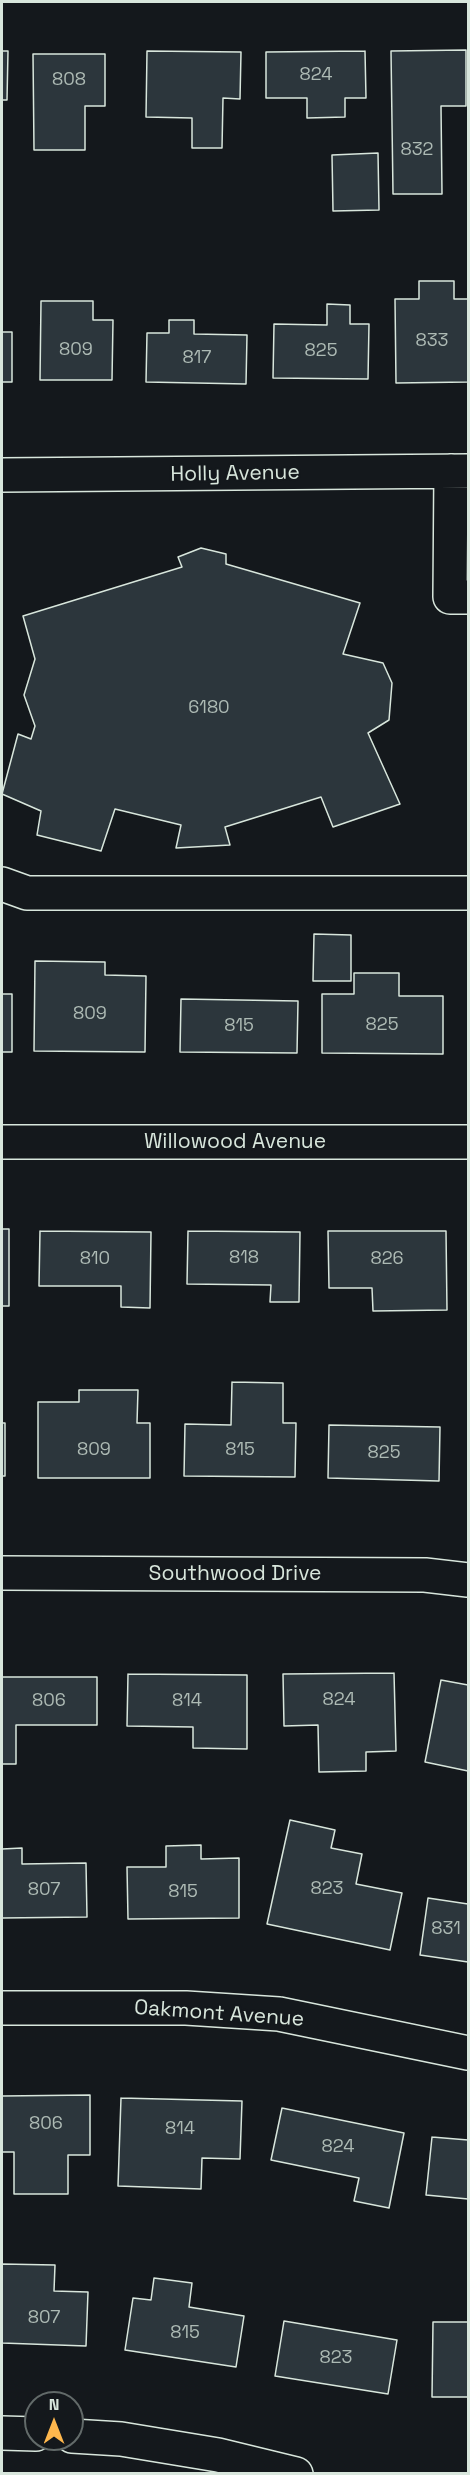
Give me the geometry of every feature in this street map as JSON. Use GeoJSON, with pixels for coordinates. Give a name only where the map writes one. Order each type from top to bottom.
{"type":"FeatureCollection","features":[{"type":"Feature","properties":{"kind":"street","name":"Holly Avenue"},"geometry":{"type":"LineString","coordinates":[[2,475],[460,471]]}},
{"type":"Feature","properties":{"kind":"street"},"geometry":{"type":"LineString","coordinates":[[460,471],[450,597],[468,597]]}},
{"type":"Feature","properties":{"kind":"street"},"geometry":{"type":"LineString","coordinates":[[2,885],[27,893],[468,893]]}},
{"type":"Feature","properties":{"kind":"street","name":"Willowood Avenue"},"geometry":{"type":"LineString","coordinates":[[2,1142],[468,1142]]}},
{"type":"Feature","properties":{"kind":"street","name":"Southwood Drive"},"geometry":{"type":"LineString","coordinates":[[2,1573],[402,1575],[468,1581]]}},
{"type":"Feature","properties":{"kind":"street","name":"Oakmont Avenue"},"geometry":{"type":"LineString","coordinates":[[2,2008],[186,2008],[279,2014],[468,2053]]}},
{"type":"Feature","properties":{"kind":"street"},"geometry":{"type":"LineString","coordinates":[[2,2433],[24,2434]]}},
{"type":"Feature","properties":{"kind":"street"},"geometry":{"type":"LineString","coordinates":[[84,2437],[121,2439],[218,2455],[296,2474]]}},
{"type":"Feature","properties":{"kind":"building"},"geometry":{"type":"Polygon","coordinates":[[[466,50],[466,106],[441,106],[442,194],[393,194],[391,51],[466,50]]]}},
{"type":"Feature","properties":{"kind":"building"},"geometry":{"type":"Polygon","coordinates":[[[2,51],[8,51],[7,100],[2,100],[2,51]]]}},
{"type":"Feature","properties":{"kind":"building"},"geometry":{"type":"Polygon","coordinates":[[[147,51],[241,52],[240,99],[223,98],[222,148],[192,148],[192,118],[146,117],[147,51]]]}},
{"type":"Feature","properties":{"kind":"building"},"geometry":{"type":"Polygon","coordinates":[[[365,51],[366,98],[345,98],[345,117],[307,118],[307,98],[266,98],[266,52],[365,51]]]}},
{"type":"Feature","properties":{"kind":"building"},"geometry":{"type":"Polygon","coordinates":[[[33,54],[105,54],[105,106],[85,106],[85,150],[34,150],[33,54]]]}},
{"type":"Feature","properties":{"kind":"building"},"geometry":{"type":"Polygon","coordinates":[[[378,153],[379,210],[333,211],[332,155],[378,153]]]}},
{"type":"Feature","properties":{"kind":"building"},"geometry":{"type":"Polygon","coordinates":[[[419,281],[454,281],[454,299],[468,299],[468,382],[396,383],[395,299],[419,299],[419,281]]]}},
{"type":"Feature","properties":{"kind":"building"},"geometry":{"type":"Polygon","coordinates":[[[41,301],[93,301],[93,320],[113,320],[112,380],[40,380],[41,301]]]}},
{"type":"Feature","properties":{"kind":"building"},"geometry":{"type":"Polygon","coordinates":[[[327,304],[350,305],[350,324],[369,324],[368,379],[273,378],[274,324],[327,325],[327,304]]]}},
{"type":"Feature","properties":{"kind":"building"},"geometry":{"type":"Polygon","coordinates":[[[169,320],[194,320],[194,334],[247,335],[246,384],[146,382],[147,333],[169,333],[169,320]]]}},
{"type":"Feature","properties":{"kind":"building"},"geometry":{"type":"Polygon","coordinates":[[[2,332],[12,332],[12,382],[2,382],[2,332]]]}},
{"type":"Feature","properties":{"kind":"building"},"geometry":{"type":"Polygon","coordinates":[[[201,548],[226,554],[226,564],[360,603],[343,654],[383,663],[392,683],[389,720],[368,733],[400,804],[333,827],[321,797],[225,827],[230,845],[176,848],[181,825],[115,809],[101,851],[37,835],[41,811],[2,794],[18,734],[31,739],[35,726],[24,695],[35,659],[23,616],[182,567],[178,557],[201,548]]]}},
{"type":"Feature","properties":{"kind":"building"},"geometry":{"type":"Polygon","coordinates":[[[314,934],[351,935],[351,981],[313,981],[314,934]]]}},
{"type":"Feature","properties":{"kind":"building"},"geometry":{"type":"Polygon","coordinates":[[[35,961],[105,962],[105,975],[146,976],[145,1052],[34,1051],[35,961]]]}},
{"type":"Feature","properties":{"kind":"building"},"geometry":{"type":"Polygon","coordinates":[[[354,973],[399,973],[399,996],[443,996],[443,1054],[322,1053],[322,994],[354,994],[354,973]]]}},
{"type":"Feature","properties":{"kind":"building"},"geometry":{"type":"Polygon","coordinates":[[[2,994],[12,994],[12,1052],[2,1052],[2,994]]]}},
{"type":"Feature","properties":{"kind":"building"},"geometry":{"type":"Polygon","coordinates":[[[181,999],[298,1001],[297,1053],[180,1052],[181,999]]]}},
{"type":"Feature","properties":{"kind":"building"},"geometry":{"type":"Polygon","coordinates":[[[2,1229],[9,1229],[9,1306],[2,1306],[2,1229]]]}},
{"type":"Feature","properties":{"kind":"building"},"geometry":{"type":"Polygon","coordinates":[[[40,1231],[151,1232],[150,1308],[121,1307],[121,1286],[39,1286],[40,1231]]]}},
{"type":"Feature","properties":{"kind":"building"},"geometry":{"type":"Polygon","coordinates":[[[188,1231],[300,1232],[299,1302],[270,1302],[271,1285],[187,1284],[188,1231]]]}},
{"type":"Feature","properties":{"kind":"building"},"geometry":{"type":"Polygon","coordinates":[[[328,1231],[446,1231],[447,1310],[373,1311],[372,1288],[329,1288],[328,1231]]]}},
{"type":"Feature","properties":{"kind":"building"},"geometry":{"type":"Polygon","coordinates":[[[232,1382],[283,1383],[283,1423],[296,1423],[295,1477],[184,1476],[185,1424],[231,1425],[232,1382]]]}},
{"type":"Feature","properties":{"kind":"building"},"geometry":{"type":"Polygon","coordinates":[[[79,1390],[138,1390],[137,1423],[150,1423],[150,1478],[38,1478],[38,1402],[79,1402],[79,1390]]]}},
{"type":"Feature","properties":{"kind":"building"},"geometry":{"type":"Polygon","coordinates":[[[2,1423],[5,1423],[5,1476],[2,1476],[2,1423]]]}},
{"type":"Feature","properties":{"kind":"building"},"geometry":{"type":"Polygon","coordinates":[[[329,1425],[440,1427],[439,1481],[328,1478],[329,1425]]]}},
{"type":"Feature","properties":{"kind":"building"},"geometry":{"type":"Polygon","coordinates":[[[394,1673],[396,1751],[366,1752],[366,1771],[319,1772],[318,1725],[284,1726],[283,1674],[394,1673]]]}},
{"type":"Feature","properties":{"kind":"building"},"geometry":{"type":"Polygon","coordinates":[[[128,1674],[247,1675],[247,1749],[193,1748],[193,1727],[127,1726],[128,1674]]]}},
{"type":"Feature","properties":{"kind":"building"},"geometry":{"type":"Polygon","coordinates":[[[2,1677],[97,1677],[97,1725],[16,1725],[16,1764],[2,1764],[2,1677]]]}},
{"type":"Feature","properties":{"kind":"building"},"geometry":{"type":"Polygon","coordinates":[[[441,1680],[468,1685],[468,1771],[425,1762],[441,1680]]]}},
{"type":"Feature","properties":{"kind":"building"},"geometry":{"type":"Polygon","coordinates":[[[290,1820],[335,1830],[331,1848],[362,1854],[356,1884],[402,1893],[390,1950],[267,1924],[290,1820]]]}},
{"type":"Feature","properties":{"kind":"building"},"geometry":{"type":"Polygon","coordinates":[[[201,1845],[201,1859],[239,1858],[239,1918],[128,1919],[127,1867],[166,1867],[166,1846],[201,1845]]]}},
{"type":"Feature","properties":{"kind":"building"},"geometry":{"type":"Polygon","coordinates":[[[22,1848],[22,1864],[86,1863],[87,1917],[2,1918],[2,1849],[22,1848]]]}},
{"type":"Feature","properties":{"kind":"building"},"geometry":{"type":"Polygon","coordinates":[[[428,1898],[468,1904],[468,1962],[420,1955],[428,1898]]]}},
{"type":"Feature","properties":{"kind":"building"},"geometry":{"type":"Polygon","coordinates":[[[90,2095],[90,2155],[68,2155],[68,2194],[14,2194],[14,2152],[2,2152],[2,2096],[90,2095]]]}},
{"type":"Feature","properties":{"kind":"building"},"geometry":{"type":"Polygon","coordinates":[[[121,2098],[242,2101],[240,2159],[202,2158],[201,2189],[118,2186],[121,2098]]]}},
{"type":"Feature","properties":{"kind":"building"},"geometry":{"type":"Polygon","coordinates":[[[282,2108],[404,2133],[389,2208],[354,2201],[359,2178],[271,2160],[282,2108]]]}},
{"type":"Feature","properties":{"kind":"building"},"geometry":{"type":"Polygon","coordinates":[[[432,2137],[468,2140],[468,2199],[426,2195],[432,2137]]]}},
{"type":"Feature","properties":{"kind":"building"},"geometry":{"type":"Polygon","coordinates":[[[2,2264],[55,2265],[54,2291],[88,2292],[86,2346],[2,2343],[2,2264]]]}},
{"type":"Feature","properties":{"kind":"building"},"geometry":{"type":"Polygon","coordinates":[[[154,2278],[192,2283],[189,2307],[244,2316],[236,2367],[125,2350],[133,2298],[151,2300],[154,2278]]]}},
{"type":"Feature","properties":{"kind":"building"},"geometry":{"type":"Polygon","coordinates":[[[284,2321],[397,2340],[388,2394],[275,2376],[284,2321]]]}},
{"type":"Feature","properties":{"kind":"building"},"geometry":{"type":"Polygon","coordinates":[[[433,2322],[468,2322],[468,2397],[432,2397],[433,2322]]]}}]}
